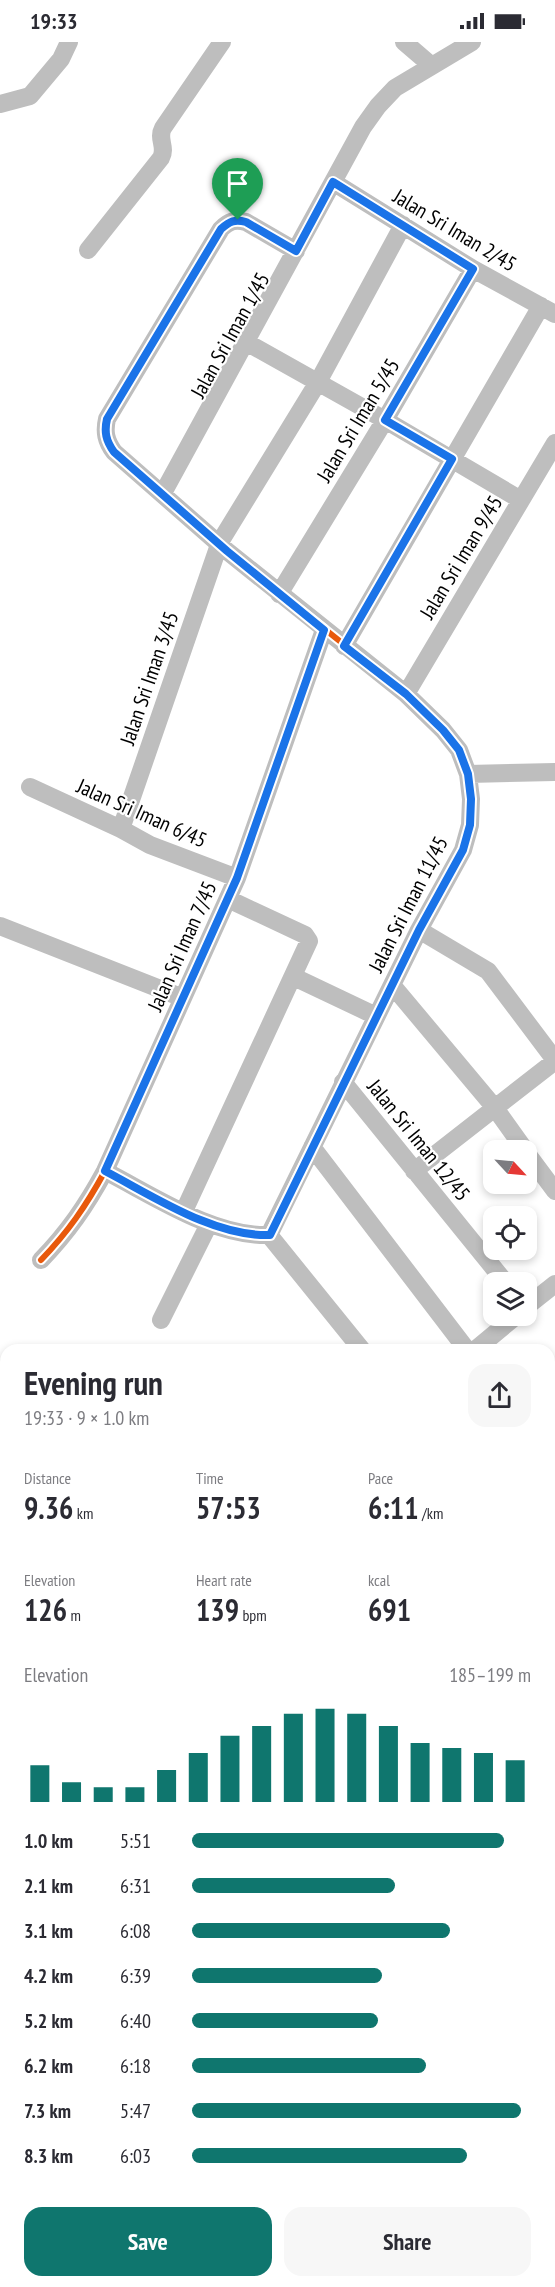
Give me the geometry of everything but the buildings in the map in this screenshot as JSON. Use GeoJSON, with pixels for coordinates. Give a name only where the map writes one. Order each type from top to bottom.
{"type":"FeatureCollection","features":[{"type":"Feature","properties":{"kind":"street"},"geometry":{"type":"LineString","coordinates":[[0,104],[30,96],[60,59],[69,42]]}},
{"type":"Feature","properties":{"kind":"street"},"geometry":{"type":"LineString","coordinates":[[88,250],[161,158],[164,149],[160,136],[163,128],[222,42]]}},
{"type":"Feature","properties":{"kind":"street"},"geometry":{"type":"LineString","coordinates":[[404,42],[432,66]]}},
{"type":"Feature","properties":{"kind":"street","name":"Jalan Sri Iman 1/45"},"geometry":{"type":"LineString","coordinates":[[163,493],[333,182],[378,106],[394,88],[472,42]]}},
{"type":"Feature","properties":{"kind":"street","name":"Jalan Sri Iman 2/45"},"geometry":{"type":"LineString","coordinates":[[333,182],[473,269],[548,310]]}},
{"type":"Feature","properties":{"kind":"street","name":"Jalan Sri Iman 11/45"},"geometry":{"type":"LineString","coordinates":[[270,1235],[419,930],[463,850],[470,825],[471,799],[468,774],[459,750],[443,730],[406,694],[279,594],[108,444],[105,427],[107,419],[221,229],[229,222],[238,220],[246,222],[296,251]]}},
{"type":"Feature","properties":{"kind":"street","name":"Jalan Sri Iman 3/45"},"geometry":{"type":"LineString","coordinates":[[121,829],[220,542],[318,382],[403,225]]}},
{"type":"Feature","properties":{"kind":"street","name":"Jalan Sri Iman 5/45"},"geometry":{"type":"LineString","coordinates":[[279,594],[385,420],[473,269]]}},
{"type":"Feature","properties":{"kind":"street"},"geometry":{"type":"LineString","coordinates":[[344,646],[452,459],[548,310]]}},
{"type":"Feature","properties":{"kind":"street"},"geometry":{"type":"LineString","coordinates":[[246,342],[521,500]]}},
{"type":"Feature","properties":{"kind":"street","name":"Jalan Sri Iman 9/45"},"geometry":{"type":"LineString","coordinates":[[406,694],[555,443]]}},
{"type":"Feature","properties":{"kind":"street","name":"Jalan Sri Iman 7/45"},"geometry":{"type":"LineString","coordinates":[[41,1260],[66,1234],[88,1202],[105,1171],[228,899],[324,630]]}},
{"type":"Feature","properties":{"kind":"street"},"geometry":{"type":"LineString","coordinates":[[468,774],[555,772]]}},
{"type":"Feature","properties":{"kind":"street","name":"Jalan Sri Iman 6/45"},"geometry":{"type":"LineString","coordinates":[[30,787],[150,845],[237,878]]}},
{"type":"Feature","properties":{"kind":"street"},"geometry":{"type":"LineString","coordinates":[[184,1211],[309,945],[308,937],[228,899]]}},
{"type":"Feature","properties":{"kind":"street"},"geometry":{"type":"LineString","coordinates":[[0,926],[183,998]]}},
{"type":"Feature","properties":{"kind":"street"},"geometry":{"type":"LineString","coordinates":[[414,1171],[555,1060],[488,971],[419,930]]}},
{"type":"Feature","properties":{"kind":"street"},"geometry":{"type":"LineString","coordinates":[[294,977],[376,1016]]}},
{"type":"Feature","properties":{"kind":"street"},"geometry":{"type":"LineString","coordinates":[[392,984],[495,1108],[518,1140]]}},
{"type":"Feature","properties":{"kind":"street","name":"Jalan Sri Iman 12/45"},"geometry":{"type":"LineString","coordinates":[[343,1082],[497,1272]]}},
{"type":"Feature","properties":{"kind":"street"},"geometry":{"type":"LineString","coordinates":[[312,1147],[462,1344]]}},
{"type":"Feature","properties":{"kind":"street"},"geometry":{"type":"LineString","coordinates":[[537,1166],[555,1191]]}},
{"type":"Feature","properties":{"kind":"street"},"geometry":{"type":"LineString","coordinates":[[105,1171],[209,1224],[237,1233],[254,1236],[270,1235],[357,1344]]}},
{"type":"Feature","properties":{"kind":"street"},"geometry":{"type":"LineString","coordinates":[[161,1320],[209,1224]]}},
{"type":"Feature","properties":{"kind":"street"},"geometry":{"type":"LineString","coordinates":[[537,1298],[555,1284]]}},
{"type":"Feature","properties":{"kind":"street"},"geometry":{"type":"LineString","coordinates":[[482,1344],[504,1326]]}},
{"type":"Feature","properties":{"kind":"cycle path"},"geometry":{"type":"LineString","coordinates":[[269,1235],[419,930],[463,850],[470,825],[471,799],[468,774],[459,750],[443,730],[406,694],[227,551],[114,452],[107,440],[107,419],[221,229],[232,221],[246,222],[296,251]]}},
{"type":"Feature","properties":{"kind":"cycle path"},"geometry":{"type":"LineString","coordinates":[[41,1260],[76,1218],[105,1171],[237,878],[324,630]]}},
{"type":"Feature","properties":{"kind":"route"},"geometry":{"type":"LineString","coordinates":[[333,182],[473,269],[385,420],[452,459],[344,646],[406,694],[443,730],[459,750],[468,774],[471,799],[470,825],[463,850],[419,930],[270,1235],[254,1236],[209,1224],[105,1171],[248,851],[324,630],[227,551],[220,542],[114,452],[106,437],[107,419],[221,229],[229,222],[238,220],[246,222],[296,251],[333,182]]}}]}
